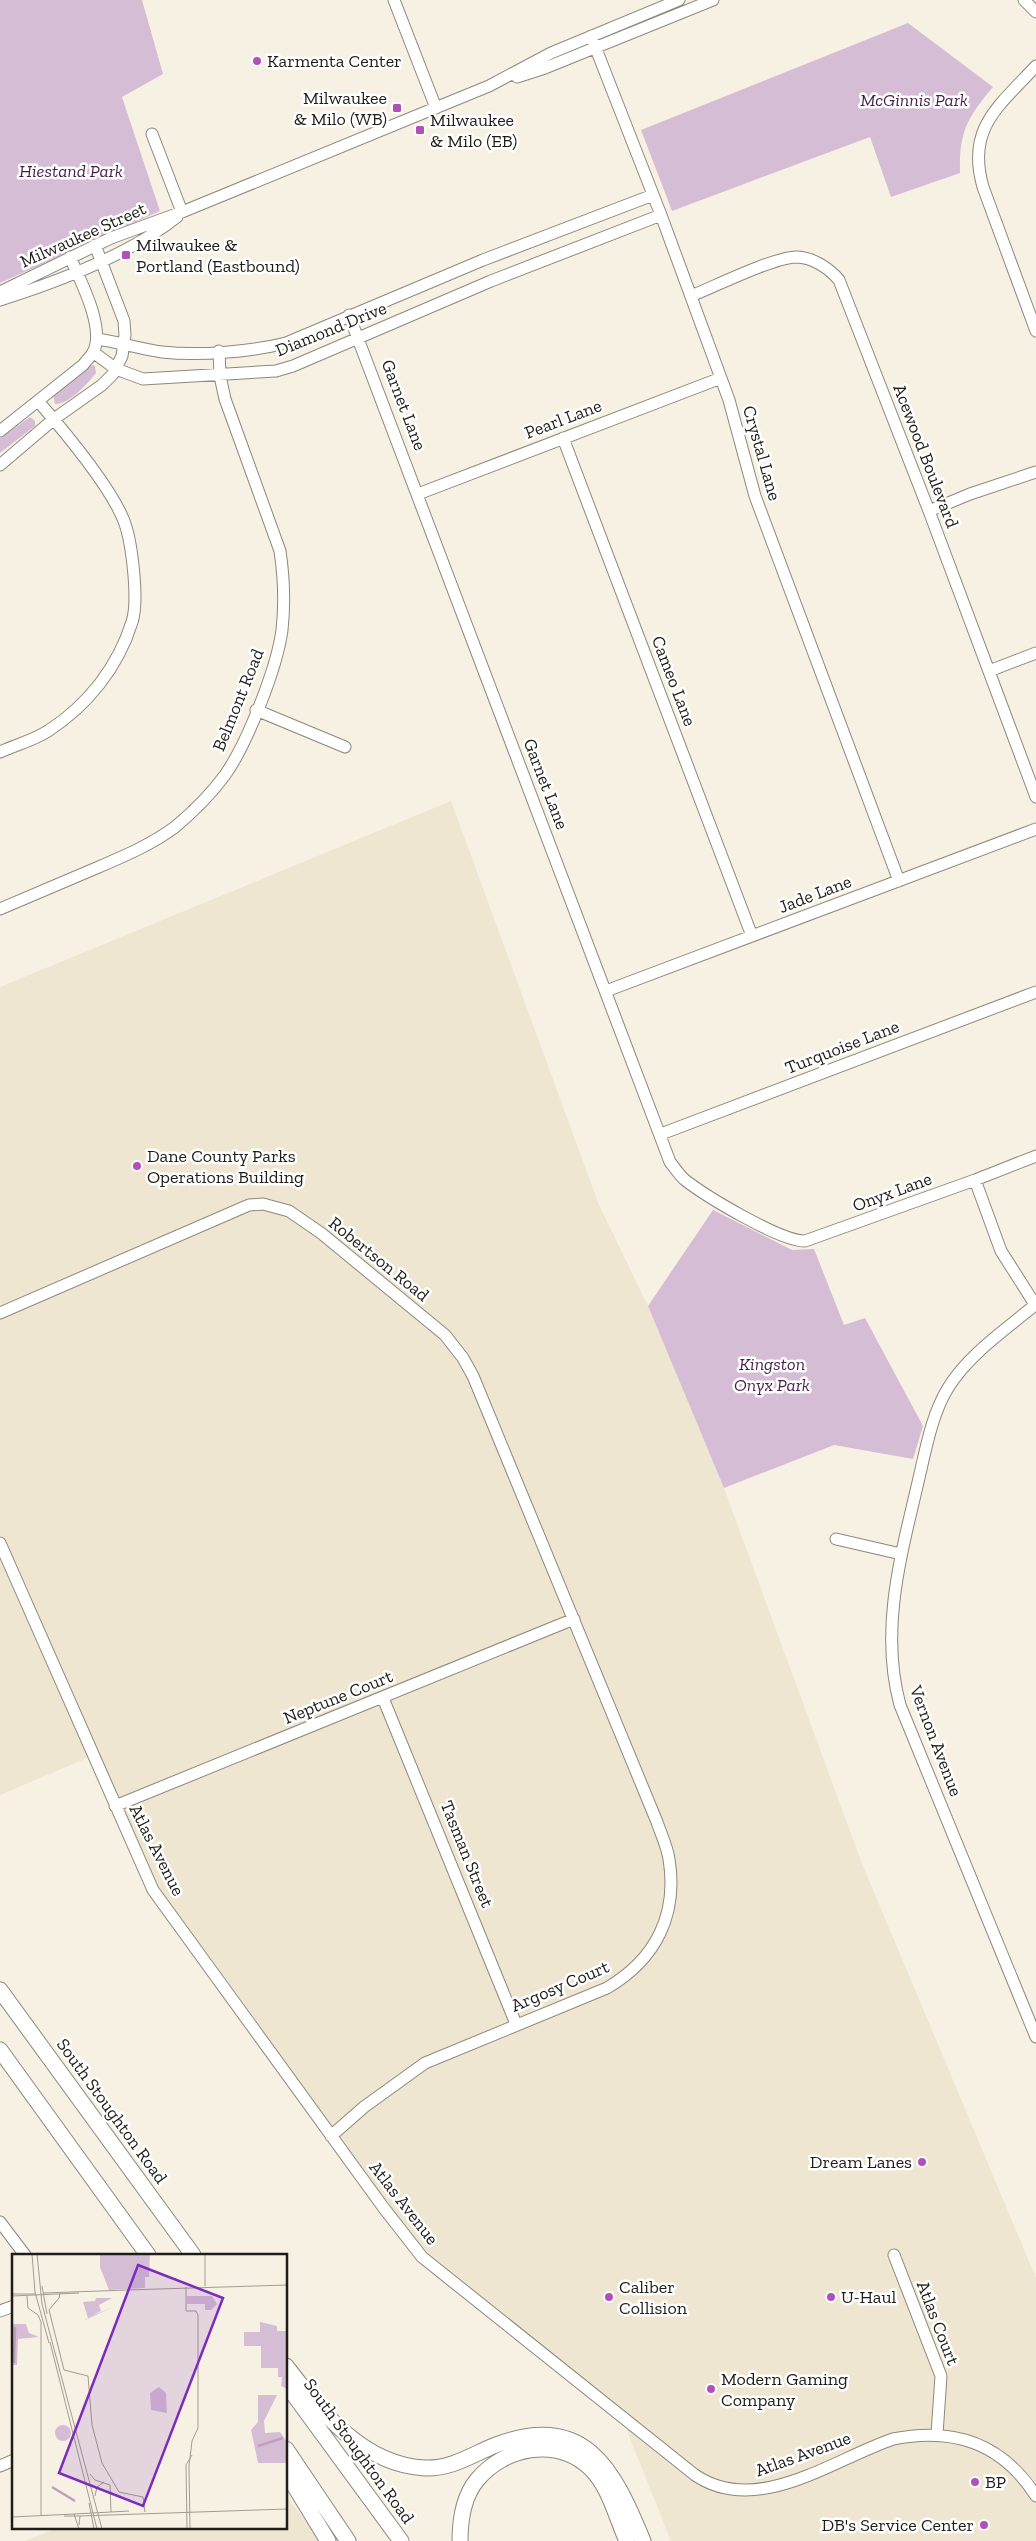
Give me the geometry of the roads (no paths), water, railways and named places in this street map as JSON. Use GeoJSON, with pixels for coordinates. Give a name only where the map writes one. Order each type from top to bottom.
{"type":"FeatureCollection","features":[{"type":"Feature","properties":{"kind":"main road","name":"South Stoughton Road"},"geometry":{"type":"LineString","coordinates":[[0,1990],[192,2254]]}},
{"type":"Feature","properties":{"kind":"main road"},"geometry":{"type":"LineString","coordinates":[[0,2050],[147,2254]]}},
{"type":"Feature","properties":{"kind":"main road"},"geometry":{"type":"LineString","coordinates":[[87,2109],[199,2254]]}},
{"type":"Feature","properties":{"kind":"main road"},"geometry":{"type":"LineString","coordinates":[[288,2369],[316,2405],[354,2440],[383,2458],[411,2466],[425,2468],[450,2465],[497,2445],[539,2434],[562,2437],[595,2455],[612,2474],[622,2490],[643,2541]]}},
{"type":"Feature","properties":{"kind":"main road","name":"South Stoughton Road"},"geometry":{"type":"LineString","coordinates":[[288,2387],[401,2541]]}},
{"type":"Feature","properties":{"kind":"main road"},"geometry":{"type":"LineString","coordinates":[[460,2541],[460,2528],[465,2503],[477,2480],[509,2456],[538,2449],[566,2453],[594,2473],[602,2484],[627,2541]]}},
{"type":"Feature","properties":{"kind":"main road"},"geometry":{"type":"LineString","coordinates":[[288,2452],[348,2541]]}},
{"type":"Feature","properties":{"kind":"main road"},"geometry":{"type":"LineString","coordinates":[[288,2475],[328,2541]]}},
{"type":"Feature","properties":{"kind":"street"},"geometry":{"type":"LineString","coordinates":[[394,0],[436,108]]}},
{"type":"Feature","properties":{"kind":"street","name":"Milwaukee Street"},"geometry":{"type":"LineString","coordinates":[[489,86],[551,53],[679,0]]}},
{"type":"Feature","properties":{"kind":"street","name":"Milwaukee Street"},"geometry":{"type":"LineString","coordinates":[[0,292],[95,245],[138,227],[182,212],[489,86],[545,68],[714,0]]}},
{"type":"Feature","properties":{"kind":"street"},"geometry":{"type":"LineString","coordinates":[[1024,0],[1036,12]]}},
{"type":"Feature","properties":{"kind":"street","name":"Crystal Lane"},"geometry":{"type":"LineString","coordinates":[[591,36],[662,215],[729,400],[755,496],[899,880]]}},
{"type":"Feature","properties":{"kind":"street"},"geometry":{"type":"LineString","coordinates":[[1036,66],[998,107],[982,130],[977,153],[977,168],[983,188],[1036,331]]}},
{"type":"Feature","properties":{"kind":"street"},"geometry":{"type":"LineString","coordinates":[[152,134],[182,212]]}},
{"type":"Feature","properties":{"kind":"street","name":"Diamond Drive"},"geometry":{"type":"LineString","coordinates":[[97,338],[163,352],[218,351],[270,347],[286,343],[483,260],[654,194]]}},
{"type":"Feature","properties":{"kind":"street","name":"Milwaukee Street"},"geometry":{"type":"LineString","coordinates":[[0,300],[101,260],[160,230],[182,212]]}},
{"type":"Feature","properties":{"kind":"street","name":"Diamond Drive"},"geometry":{"type":"LineString","coordinates":[[93,352],[116,369],[143,379],[220,376],[284,369],[491,280],[662,215]]}},
{"type":"Feature","properties":{"kind":"street"},"geometry":{"type":"LineString","coordinates":[[0,464],[54,419],[102,385],[116,369],[122,356],[124,321],[95,245]]}},
{"type":"Feature","properties":{"kind":"street"},"geometry":{"type":"LineString","coordinates":[[0,431],[83,365],[93,352],[97,338],[91,307],[70,257]]}},
{"type":"Feature","properties":{"kind":"street","name":"Acewood Boulevard"},"geometry":{"type":"LineString","coordinates":[[691,296],[766,266],[798,257],[817,262],[834,275],[843,287],[1036,797]]}},
{"type":"Feature","properties":{"kind":"street"},"geometry":{"type":"LineString","coordinates":[[483,260],[491,280]]}},
{"type":"Feature","properties":{"kind":"street","name":"Garnet Lane"},"geometry":{"type":"LineString","coordinates":[[349,315],[359,337],[670,1162],[683,1178],[761,1225]]}},
{"type":"Feature","properties":{"kind":"street","name":"Belmont Road"},"geometry":{"type":"LineString","coordinates":[[0,909],[134,851],[174,827],[200,804],[226,774],[272,671],[282,633],[284,576],[280,551],[271,521],[231,418],[220,376],[218,351]]}},
{"type":"Feature","properties":{"kind":"street","name":"Pearl Lane"},"geometry":{"type":"LineString","coordinates":[[418,494],[720,378]]}},
{"type":"Feature","properties":{"kind":"street"},"geometry":{"type":"LineString","coordinates":[[0,752],[46,732],[76,710],[94,692],[116,660],[133,620],[134,591],[131,551],[123,519],[104,485],[38,401]]}},
{"type":"Feature","properties":{"kind":"street","name":"Cameo Lane"},"geometry":{"type":"LineString","coordinates":[[563,438],[752,936]]}},
{"type":"Feature","properties":{"kind":"street"},"geometry":{"type":"LineString","coordinates":[[929,511],[970,494],[1036,472]]}},
{"type":"Feature","properties":{"kind":"street"},"geometry":{"type":"LineString","coordinates":[[989,671],[1036,653]]}},
{"type":"Feature","properties":{"kind":"street"},"geometry":{"type":"LineString","coordinates":[[256,710],[345,747]]}},
{"type":"Feature","properties":{"kind":"street","name":"Jade Lane"},"geometry":{"type":"LineString","coordinates":[[606,991],[1036,829]]}},
{"type":"Feature","properties":{"kind":"street","name":"Turquoise Lane"},"geometry":{"type":"LineString","coordinates":[[661,1134],[1036,992]]}},
{"type":"Feature","properties":{"kind":"street","name":"Onyx Lane"},"geometry":{"type":"LineString","coordinates":[[761,1225],[784,1238],[805,1242],[1036,1156]]}},
{"type":"Feature","properties":{"kind":"street"},"geometry":{"type":"LineString","coordinates":[[975,1180],[1001,1251],[1036,1306]]}},
{"type":"Feature","properties":{"kind":"street","name":"Robertson Road"},"geometry":{"type":"LineString","coordinates":[[0,1313],[238,1208],[263,1204],[289,1211],[321,1233],[444,1335],[463,1358],[473,1376],[505,1450],[574,1619]]}},
{"type":"Feature","properties":{"kind":"street","name":"Vernon Avenue"},"geometry":{"type":"LineString","coordinates":[[1036,1306],[969,1361],[948,1387],[940,1401],[928,1441],[901,1554],[891,1618],[894,1672],[898,1699],[1036,2037]]}},
{"type":"Feature","properties":{"kind":"street"},"geometry":{"type":"LineString","coordinates":[[836,1539],[901,1554]]}},
{"type":"Feature","properties":{"kind":"street","name":"Atlas Avenue"},"geometry":{"type":"LineString","coordinates":[[0,1543],[156,1896],[422,2257],[695,2475],[713,2485],[737,2491],[771,2488],[893,2439],[914,2435],[937,2434],[967,2440],[993,2451],[1018,2471],[1036,2496]]}},
{"type":"Feature","properties":{"kind":"street","name":"Neptune Court"},"geometry":{"type":"LineString","coordinates":[[115,1806],[574,1619]]}},
{"type":"Feature","properties":{"kind":"street","name":"Argosy Court"},"geometry":{"type":"LineString","coordinates":[[331,2136],[364,2107],[425,2063],[599,1991],[626,1977],[650,1952],[659,1936],[668,1916],[672,1892],[669,1857],[574,1619]]}},
{"type":"Feature","properties":{"kind":"street","name":"Tasman Street"},"geometry":{"type":"LineString","coordinates":[[383,1698],[516,2024]]}},
{"type":"Feature","properties":{"kind":"street"},"geometry":{"type":"LineString","coordinates":[[0,2222],[23,2254]]}},
{"type":"Feature","properties":{"kind":"street","name":"Atlas Court"},"geometry":{"type":"LineString","coordinates":[[894,2255],[941,2376],[937,2434]]}},
{"type":"Feature","properties":{"kind":"street"},"geometry":{"type":"LineString","coordinates":[[0,2311],[12,2307]]}},
{"type":"Feature","properties":{"kind":"street"},"geometry":{"type":"LineString","coordinates":[[0,2466],[12,2461]]}},
{"type":"Feature","properties":{"kind":"place","name":"Karmenta Center"},"geometry":{"type":"Point","coordinates":[257,61]}},
{"type":"Feature","properties":{"kind":"place","name":"Milwaukee & Milo (WB)"},"geometry":{"type":"Point","coordinates":[397,108]}},
{"type":"Feature","properties":{"kind":"place","name":"Milwaukee & Milo (EB)"},"geometry":{"type":"Point","coordinates":[420,130]}},
{"type":"Feature","properties":{"kind":"place","name":"Milwaukee & Portland (Eastbound)"},"geometry":{"type":"Point","coordinates":[126,255]}},
{"type":"Feature","properties":{"kind":"place","name":"Dane County Parks Operations Building"},"geometry":{"type":"Point","coordinates":[137,1166]}},
{"type":"Feature","properties":{"kind":"place","name":"Dream Lanes"},"geometry":{"type":"Point","coordinates":[922,2162]}},
{"type":"Feature","properties":{"kind":"place","name":"Caliber Collision"},"geometry":{"type":"Point","coordinates":[609,2297]}},
{"type":"Feature","properties":{"kind":"place","name":"U-Haul"},"geometry":{"type":"Point","coordinates":[831,2297]}},
{"type":"Feature","properties":{"kind":"place","name":"Modern Gaming Company"},"geometry":{"type":"Point","coordinates":[711,2389]}},
{"type":"Feature","properties":{"kind":"place","name":"BP"},"geometry":{"type":"Point","coordinates":[975,2482]}},
{"type":"Feature","properties":{"kind":"place","name":"DB's Service Center"},"geometry":{"type":"Point","coordinates":[984,2525]}},
{"type":"Feature","properties":{"kind":"park label","name":"McGinnis Park"},"geometry":{"type":"Point","coordinates":[914,100]}},
{"type":"Feature","properties":{"kind":"park label","name":"Hiestand Park"},"geometry":{"type":"Point","coordinates":[71,171]}},
{"type":"Feature","properties":{"kind":"park label","name":"Kingston Onyx Park"},"geometry":{"type":"Point","coordinates":[772,1374]}}]}
